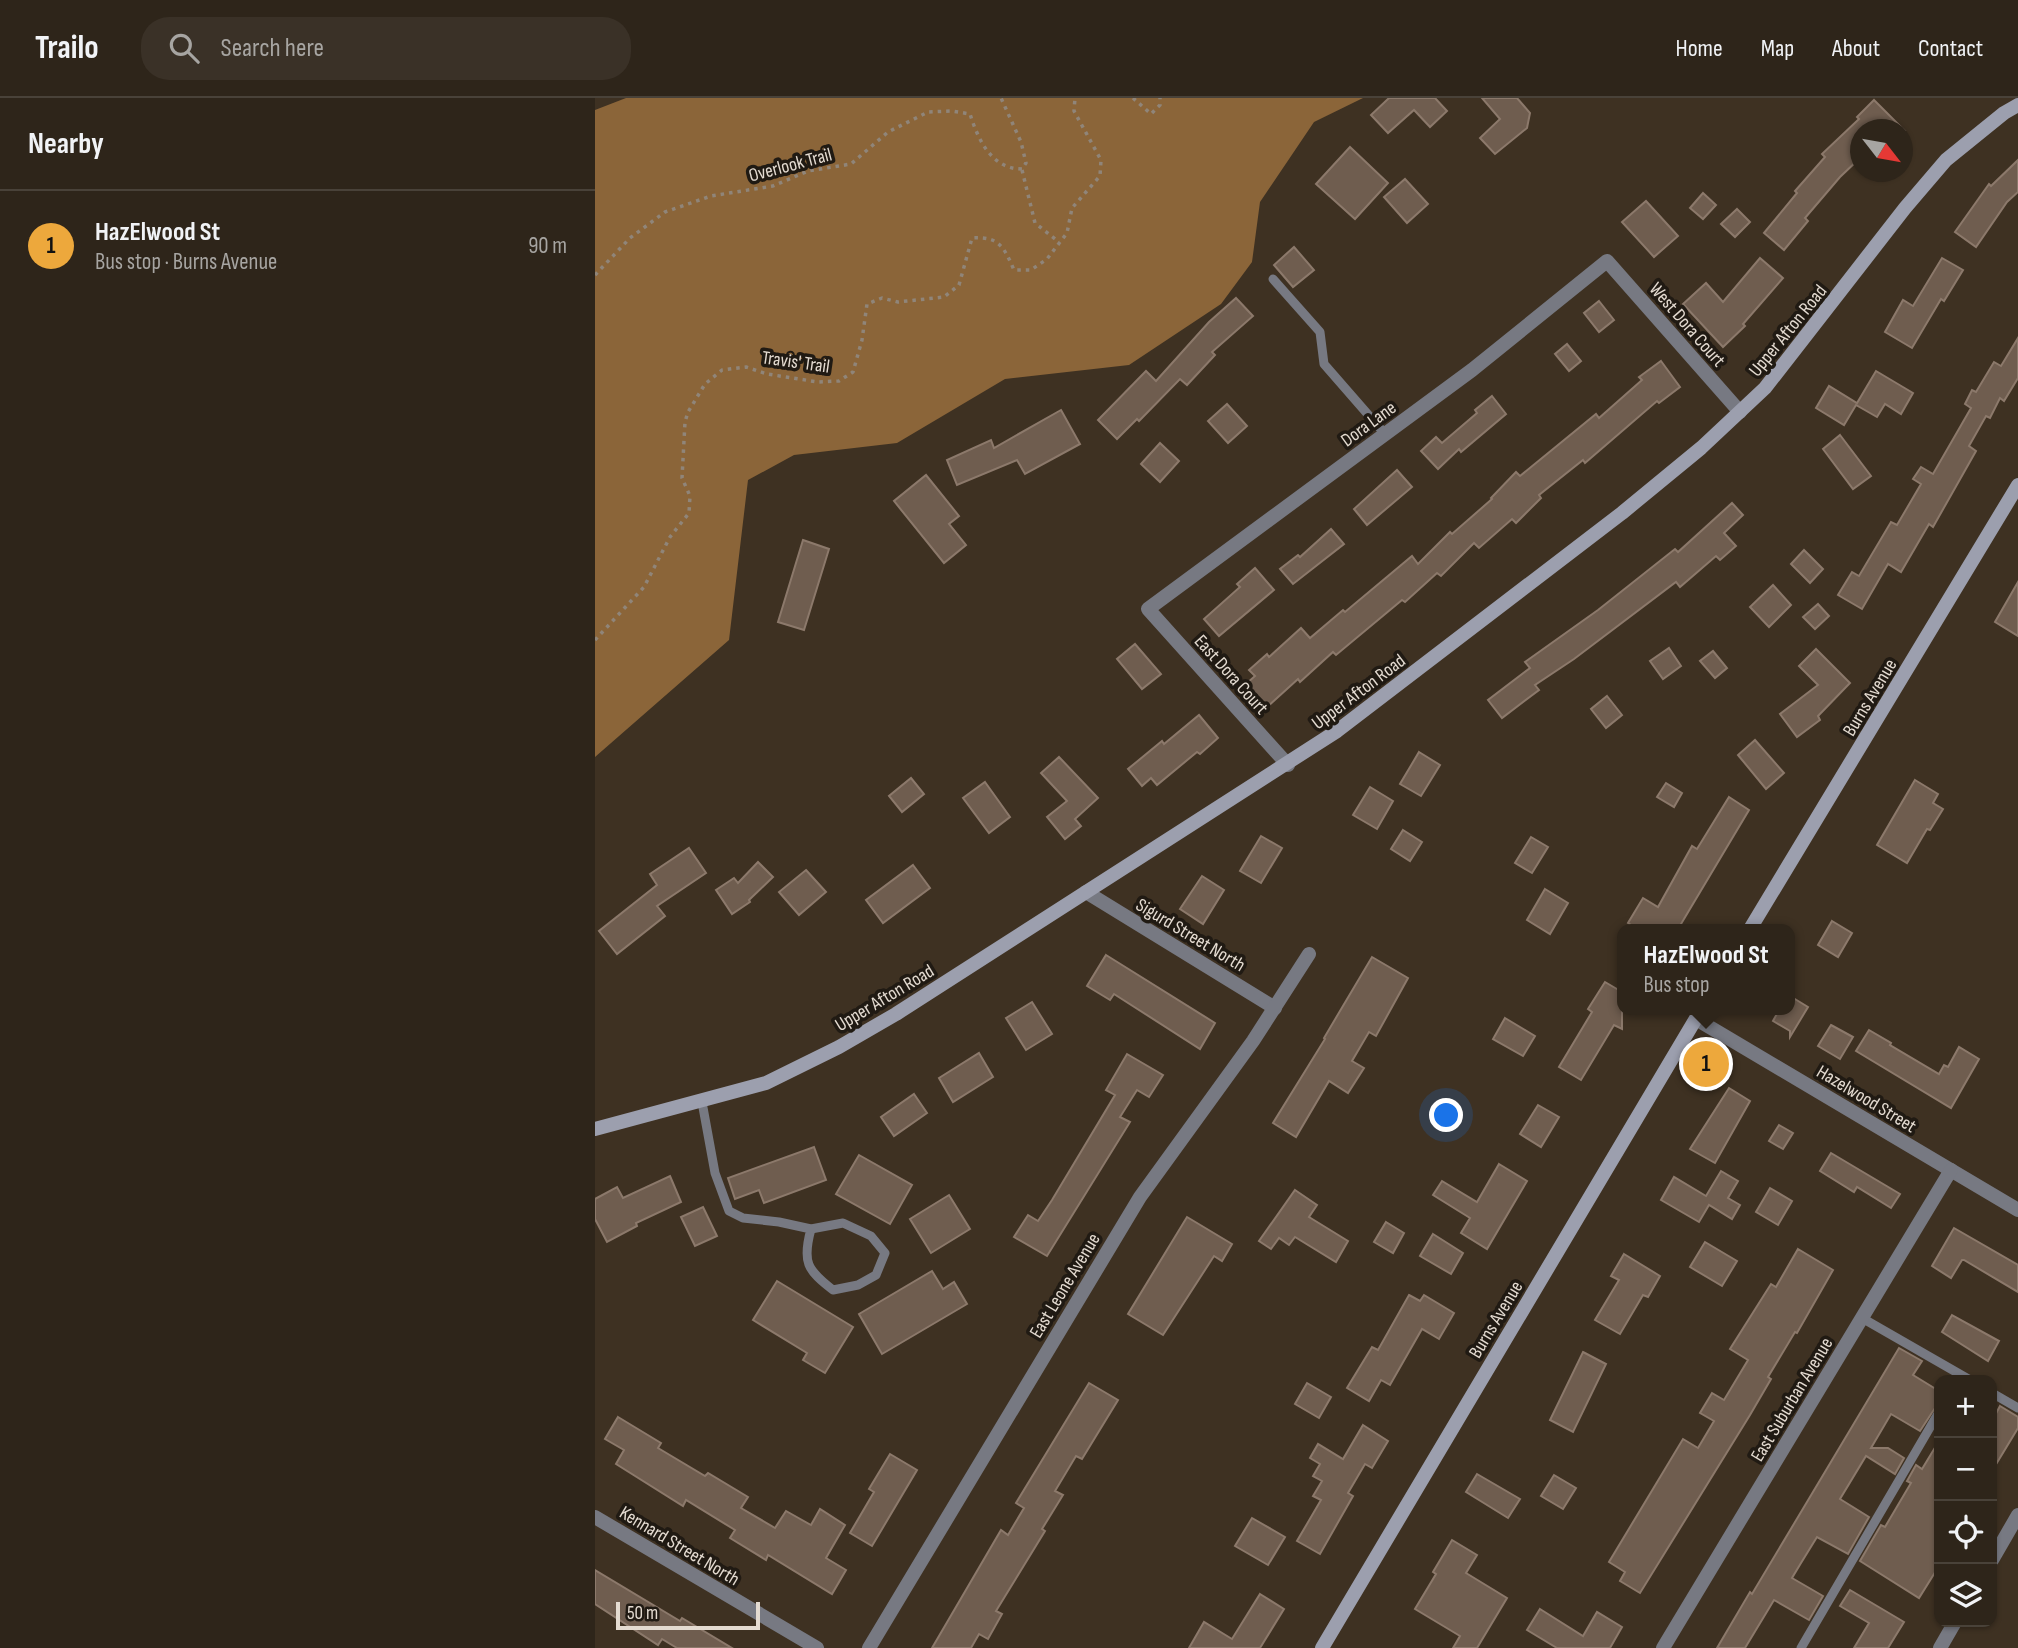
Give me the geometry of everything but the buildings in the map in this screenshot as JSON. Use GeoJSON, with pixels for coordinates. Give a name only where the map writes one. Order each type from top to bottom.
{"type":"FeatureCollection","features":[{"type":"Feature","properties":{"kind":"street","name":"Upper Afton Road"},"geometry":{"type":"LineString","coordinates":[[595,1129],[766,1083],[839,1047],[896,1014],[1288,765],[1337,731],[1542,576],[1701,448],[1765,388],[1792,357],[1905,208],[1946,160],[2004,113],[2018,105]]}},
{"type":"Feature","properties":{"kind":"street","name":"West Dora Court"},"geometry":{"type":"LineString","coordinates":[[1607,261],[1740,412]]}},
{"type":"Feature","properties":{"kind":"street","name":"Dora Lane"},"geometry":{"type":"LineString","coordinates":[[1148,609],[1472,370],[1607,261]]}},
{"type":"Feature","properties":{"kind":"street","name":"Burns Avenue"},"geometry":{"type":"LineString","coordinates":[[1753,924],[2018,485]]}},
{"type":"Feature","properties":{"kind":"street","name":"East Dora Court"},"geometry":{"type":"LineString","coordinates":[[1148,609],[1288,765]]}},
{"type":"Feature","properties":{"kind":"street","name":"Sigurd Street North"},"geometry":{"type":"LineString","coordinates":[[1086,892],[1275,1008]]}},
{"type":"Feature","properties":{"kind":"street","name":"East Leone Avenue"},"geometry":{"type":"LineString","coordinates":[[869,1648],[1140,1197],[1253,1041],[1309,954]]}},
{"type":"Feature","properties":{"kind":"street","name":"Burns Avenue"},"geometry":{"type":"LineString","coordinates":[[1322,1648],[1697,1015]]}},
{"type":"Feature","properties":{"kind":"street","name":"Hazelwood Street"},"geometry":{"type":"LineString","coordinates":[[1700,1015],[2018,1210]]}},
{"type":"Feature","properties":{"kind":"street","name":"East Suburban Avenue"},"geometry":{"type":"LineString","coordinates":[[1663,1648],[1951,1170]]}},
{"type":"Feature","properties":{"kind":"street"},"geometry":{"type":"LineString","coordinates":[[1997,1551],[2018,1515]]}},
{"type":"Feature","properties":{"kind":"street","name":"Kennard Street North"},"geometry":{"type":"LineString","coordinates":[[595,1517],[817,1648]]}},
{"type":"Feature","properties":{"kind":"street"},"geometry":{"type":"LineString","coordinates":[[1940,1648],[1952,1627]]}},
{"type":"Feature","properties":{"kind":"lane"},"geometry":{"type":"LineString","coordinates":[[1273,279],[1319,332],[1324,364],[1385,434]]}},
{"type":"Feature","properties":{"kind":"lane"},"geometry":{"type":"LineString","coordinates":[[702,1102],[715,1173],[729,1211],[743,1218],[811,1229],[843,1223],[871,1236],[885,1253],[876,1275],[858,1285],[832,1290],[811,1273],[805,1251],[811,1229]]}},
{"type":"Feature","properties":{"kind":"lane"},"geometry":{"type":"LineString","coordinates":[[1862,1318],[1956,1375]]}},
{"type":"Feature","properties":{"kind":"lane"},"geometry":{"type":"LineString","coordinates":[[1997,1396],[2018,1408]]}},
{"type":"Feature","properties":{"kind":"lane"},"geometry":{"type":"LineString","coordinates":[[1801,1648],[1934,1421]]}},
{"type":"Feature","properties":{"kind":"path"},"geometry":{"type":"LineString","coordinates":[[1001,98],[1021,142],[1025,163],[1022,169],[1035,223],[1059,242]]}},
{"type":"Feature","properties":{"kind":"path","name":"Travis' Trail"},"geometry":{"type":"LineString","coordinates":[[595,640],[644,587],[670,537],[689,513],[690,496],[682,478],[685,422],[705,384],[722,370],[746,367],[767,374],[818,382],[839,381],[853,372],[863,340],[867,303],[882,298],[898,302],[944,296],[958,285],[972,239],[986,237],[1003,246],[1014,270],[1031,270],[1047,259],[1067,233],[1072,208],[1100,176],[1101,160],[1074,111],[1076,98]]}},
{"type":"Feature","properties":{"kind":"path"},"geometry":{"type":"LineString","coordinates":[[1133,98],[1151,114],[1160,105],[1160,98]]}},
{"type":"Feature","properties":{"kind":"path","name":"Overlook Trail"},"geometry":{"type":"LineString","coordinates":[[595,275],[630,238],[665,212],[711,196],[773,186],[809,171],[851,164],[888,132],[928,112],[952,111],[970,114],[979,141],[991,156],[1011,169],[1022,169]]}},
{"type":"Feature","properties":{"kind":"shaded area"},"geometry":{"type":"Polygon","coordinates":[[[626,98],[1363,98],[1314,122],[1260,202],[1252,262],[1221,304],[1129,365],[1005,379],[897,443],[794,455],[748,480],[729,640],[595,757],[595,110],[626,98]]]}},
{"type":"Feature","properties":{"kind":"place","name":"HazElwood St"},"geometry":{"type":"Point","coordinates":[1706,1064]}}]}
